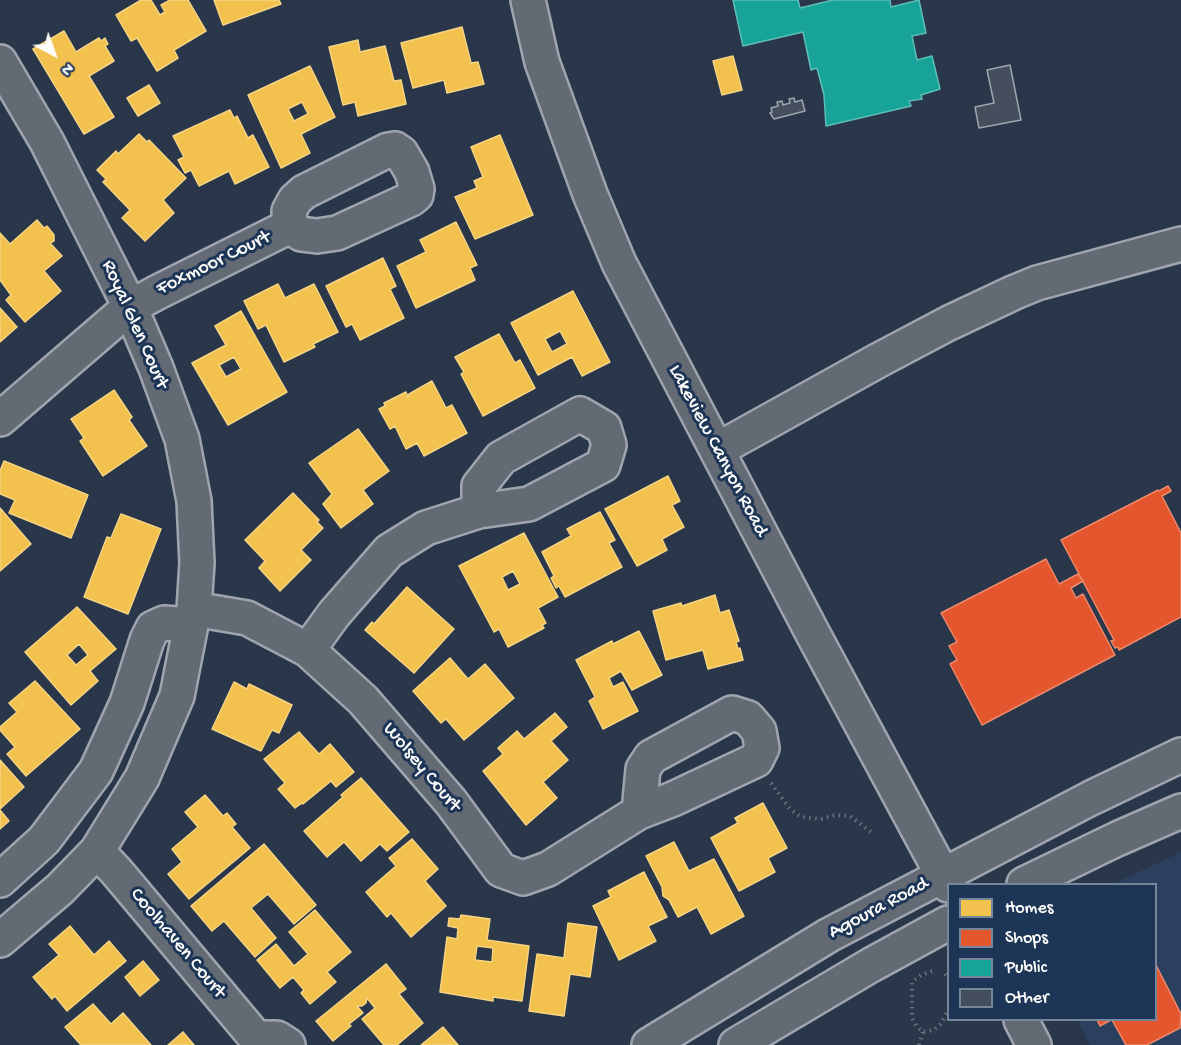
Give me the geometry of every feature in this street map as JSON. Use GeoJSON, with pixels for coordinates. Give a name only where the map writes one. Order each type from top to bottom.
{"type":"FeatureCollection","features":[{"type":"Feature","properties":{"kind":"street","name":"Lakeview Canyon Road"},"geometry":{"type":"LineString","coordinates":[[528,0],[542,62],[590,194],[619,263],[946,880]]}},
{"type":"Feature","properties":{"kind":"street","name":"Royal Glen Court"},"geometry":{"type":"LineString","coordinates":[[0,62],[46,142],[130,307],[156,368],[182,439],[194,501],[197,563],[193,617],[177,696],[142,778],[97,851],[60,889],[2,936]]}},
{"type":"Feature","properties":{"kind":"street","name":"Foxmoor Court"},"geometry":{"type":"LineString","coordinates":[[0,419],[130,307],[290,226]]}},
{"type":"Feature","properties":{"kind":"street"},"geometry":{"type":"LineString","coordinates":[[717,450],[909,344],[1015,292],[1037,283],[1181,244]]}},
{"type":"Feature","properties":{"kind":"street"},"geometry":{"type":"LineString","coordinates":[[308,650],[334,614],[388,551],[426,528],[479,511]]}},
{"type":"Feature","properties":{"kind":"street","name":"Wolsey Court"},"geometry":{"type":"LineString","coordinates":[[0,880],[44,840],[96,771],[127,703],[153,628],[164,623],[193,617],[247,618],[308,650],[363,700],[451,802],[501,870],[523,878],[548,869],[639,812],[673,799],[756,760]]}},
{"type":"Feature","properties":{"kind":"street"},"geometry":{"type":"LineString","coordinates":[[639,812],[643,769],[651,757],[732,713],[748,718],[759,731],[762,748],[756,760]]}},
{"type":"Feature","properties":{"kind":"street","name":"Agoura Road"},"geometry":{"type":"LineString","coordinates":[[649,1045],[829,935],[946,880],[1091,798],[1181,755]]}},
{"type":"Feature","properties":{"kind":"street"},"geometry":{"type":"LineString","coordinates":[[1028,883],[1117,839],[1181,811]]}},
{"type":"Feature","properties":{"kind":"street","name":"Coolhaven Court"},"geometry":{"type":"LineString","coordinates":[[97,851],[116,871],[254,1041],[277,1038],[288,1045]]}},
{"type":"Feature","properties":{"kind":"street"},"geometry":{"type":"LineString","coordinates":[[736,1045],[871,965],[947,924]]}},
{"type":"Feature","properties":{"kind":"street"},"geometry":{"type":"LineString","coordinates":[[1022,1021],[1034,1045]]}},
{"type":"Feature","properties":{"kind":"path"},"geometry":{"type":"LineString","coordinates":[[756,760],[778,795],[790,810],[801,817],[821,819],[836,815],[850,816],[871,832]]}},
{"type":"Feature","properties":{"kind":"path"},"geometry":{"type":"LineString","coordinates":[[932,971],[912,982],[912,1018],[917,1027],[924,1032],[934,1030],[941,1024],[947,1012]]}},
{"type":"Feature","properties":{"kind":"path"},"geometry":{"type":"LineString","coordinates":[[919,1045],[924,1032]]}},
{"type":"Feature","properties":{"kind":"shaded area"},"geometry":{"type":"Polygon","coordinates":[[[1181,852],[1181,1045],[1090,1045],[1078,1021],[1157,1021],[1157,883],[1115,883],[1181,852]]]}},
{"type":"Feature","properties":{"kind":"building: Homes"},"geometry":{"type":"Polygon","coordinates":[[[141,0],[151,0],[160,15],[165,12],[161,5],[170,0],[188,0],[206,31],[174,50],[178,58],[157,71],[137,38],[131,41],[116,15],[141,0]]]}},
{"type":"Feature","properties":{"kind":"building: Homes"},"geometry":{"type":"Polygon","coordinates":[[[214,0],[279,0],[281,4],[223,25],[214,0]]]}},
{"type":"Feature","properties":{"kind":"building: Homes"},"geometry":{"type":"Polygon","coordinates":[[[462,27],[471,63],[478,62],[484,84],[447,93],[444,80],[413,88],[401,43],[462,27]]]}},
{"type":"Feature","properties":{"kind":"building: Homes"},"geometry":{"type":"Polygon","coordinates":[[[64,31],[76,52],[99,38],[101,41],[105,38],[108,44],[105,46],[114,61],[89,76],[114,117],[84,134],[33,49],[64,31]]]}},
{"type":"Feature","properties":{"kind":"building: Homes"},"geometry":{"type":"Polygon","coordinates":[[[358,40],[360,52],[385,46],[394,81],[401,80],[406,104],[358,116],[355,102],[343,105],[329,47],[358,40]]]}},
{"type":"Feature","properties":{"kind":"building: Homes"},"geometry":{"type":"Polygon","coordinates":[[[733,56],[742,90],[722,95],[713,61],[733,56]]]}},
{"type":"Feature","properties":{"kind":"building: Homes"},"geometry":{"type":"Polygon","coordinates":[[[310,66],[335,117],[301,134],[310,153],[281,168],[248,95],[310,66]],[[302,102],[288,109],[294,121],[308,114],[302,102]]]}},
{"type":"Feature","properties":{"kind":"building: Homes"},"geometry":{"type":"Polygon","coordinates":[[[149,85],[160,103],[138,116],[127,98],[149,85]]]}},
{"type":"Feature","properties":{"kind":"building: Homes"},"geometry":{"type":"Polygon","coordinates":[[[230,110],[234,118],[237,116],[248,138],[253,135],[269,167],[235,184],[229,171],[199,186],[191,170],[185,173],[178,160],[184,157],[173,136],[230,110]]]}},
{"type":"Feature","properties":{"kind":"building: Homes"},"geometry":{"type":"Polygon","coordinates":[[[139,134],[147,142],[149,140],[186,178],[163,200],[174,213],[145,241],[122,218],[130,210],[103,182],[106,179],[97,170],[116,151],[118,154],[139,134]]]}},
{"type":"Feature","properties":{"kind":"building: Homes"},"geometry":{"type":"Polygon","coordinates":[[[500,135],[533,215],[475,239],[455,197],[477,188],[474,181],[483,177],[471,147],[500,135]]]}},
{"type":"Feature","properties":{"kind":"building: Homes"},"geometry":{"type":"Polygon","coordinates":[[[37,220],[44,228],[47,226],[54,235],[54,241],[50,243],[62,256],[44,271],[61,291],[25,322],[6,300],[11,295],[0,280],[0,233],[10,244],[37,220]]]}},
{"type":"Feature","properties":{"kind":"building: Homes"},"geometry":{"type":"Polygon","coordinates":[[[456,222],[477,265],[470,268],[475,280],[416,308],[397,266],[426,252],[420,240],[456,222]]]}},
{"type":"Feature","properties":{"kind":"building: Homes"},"geometry":{"type":"Polygon","coordinates":[[[383,258],[396,286],[390,289],[404,318],[360,340],[352,324],[346,327],[326,286],[383,258]]]}},
{"type":"Feature","properties":{"kind":"building: Homes"},"geometry":{"type":"Polygon","coordinates":[[[278,284],[285,298],[314,284],[338,332],[313,344],[315,347],[284,362],[266,325],[258,329],[244,301],[278,284]]]}},
{"type":"Feature","properties":{"kind":"building: Homes"},"geometry":{"type":"Polygon","coordinates":[[[573,291],[610,362],[582,376],[572,357],[538,375],[511,323],[573,291]],[[560,331],[545,339],[552,352],[567,344],[560,331]]]}},
{"type":"Feature","properties":{"kind":"building: Homes"},"geometry":{"type":"Polygon","coordinates":[[[0,308],[17,327],[0,342],[0,308]]]}},
{"type":"Feature","properties":{"kind":"building: Homes"},"geometry":{"type":"Polygon","coordinates":[[[241,311],[287,392],[228,425],[192,363],[226,345],[215,326],[241,311]],[[234,357],[219,365],[226,377],[241,369],[234,357]]]}},
{"type":"Feature","properties":{"kind":"building: Homes"},"geometry":{"type":"Polygon","coordinates":[[[499,334],[515,363],[520,360],[535,388],[483,416],[461,374],[464,372],[455,357],[499,334]]]}},
{"type":"Feature","properties":{"kind":"building: Homes"},"geometry":{"type":"Polygon","coordinates":[[[432,381],[446,408],[452,405],[467,433],[424,456],[417,443],[406,449],[395,426],[390,429],[379,409],[385,406],[384,403],[406,392],[408,397],[409,394],[432,381]]]}},
{"type":"Feature","properties":{"kind":"building: Homes"},"geometry":{"type":"Polygon","coordinates":[[[114,390],[132,417],[129,420],[147,446],[103,476],[80,441],[84,438],[71,419],[114,390]]]}},
{"type":"Feature","properties":{"kind":"building: Homes"},"geometry":{"type":"Polygon","coordinates":[[[358,429],[389,471],[363,490],[373,504],[341,528],[323,504],[332,494],[309,463],[358,429]]]}},
{"type":"Feature","properties":{"kind":"building: Homes"},"geometry":{"type":"Polygon","coordinates":[[[4,461],[88,495],[71,538],[9,513],[15,500],[0,494],[0,471],[4,461]]]}},
{"type":"Feature","properties":{"kind":"building: Homes"},"geometry":{"type":"Polygon","coordinates":[[[668,476],[680,501],[672,505],[684,527],[662,539],[667,550],[637,566],[605,509],[668,476]]]}},
{"type":"Feature","properties":{"kind":"building: Homes"},"geometry":{"type":"Polygon","coordinates":[[[293,493],[319,520],[317,522],[323,528],[301,550],[311,560],[280,591],[259,568],[265,561],[245,540],[293,493]]]}},
{"type":"Feature","properties":{"kind":"building: Homes"},"geometry":{"type":"Polygon","coordinates":[[[0,508],[31,544],[0,571],[0,508]]]}},
{"type":"Feature","properties":{"kind":"building: Homes"},"geometry":{"type":"Polygon","coordinates":[[[600,512],[615,540],[609,543],[622,567],[565,597],[559,586],[556,588],[551,578],[554,576],[542,552],[571,536],[567,529],[600,512]]]}},
{"type":"Feature","properties":{"kind":"building: Homes"},"geometry":{"type":"Polygon","coordinates":[[[121,514],[161,529],[128,614],[84,597],[107,537],[111,538],[121,514]]]}},
{"type":"Feature","properties":{"kind":"building: Homes"},"geometry":{"type":"Polygon","coordinates":[[[524,533],[558,597],[538,608],[546,623],[542,625],[544,628],[508,647],[499,629],[494,632],[459,566],[524,533]],[[513,571],[502,577],[508,590],[520,584],[513,571]]]}},
{"type":"Feature","properties":{"kind":"building: Homes"},"geometry":{"type":"Polygon","coordinates":[[[407,587],[454,629],[414,673],[365,630],[372,622],[374,624],[407,587]]]}},
{"type":"Feature","properties":{"kind":"building: Homes"},"geometry":{"type":"Polygon","coordinates":[[[715,595],[720,613],[729,610],[739,641],[736,642],[743,660],[708,669],[703,650],[666,660],[653,611],[681,603],[682,606],[715,595]]]}},
{"type":"Feature","properties":{"kind":"building: Homes"},"geometry":{"type":"Polygon","coordinates":[[[77,607],[116,649],[90,671],[98,681],[71,705],[25,652],[77,607]],[[79,644],[67,655],[76,665],[88,655],[79,644]]]}},
{"type":"Feature","properties":{"kind":"building: Homes"},"geometry":{"type":"Polygon","coordinates":[[[639,631],[662,675],[632,690],[621,671],[609,678],[613,687],[623,682],[638,711],[603,729],[589,701],[595,697],[576,660],[612,641],[613,644],[639,631]]]}},
{"type":"Feature","properties":{"kind":"building: Homes"},"geometry":{"type":"Polygon","coordinates":[[[450,658],[468,679],[485,664],[514,698],[464,740],[446,719],[441,723],[413,691],[450,658]]]}},
{"type":"Feature","properties":{"kind":"building: Homes"},"geometry":{"type":"Polygon","coordinates":[[[35,681],[80,729],[26,776],[7,754],[15,747],[0,727],[17,712],[9,703],[35,681]]]}},
{"type":"Feature","properties":{"kind":"building: Homes"},"geometry":{"type":"Polygon","coordinates":[[[234,682],[247,689],[249,684],[292,705],[279,733],[272,730],[261,751],[212,729],[234,682]]]}},
{"type":"Feature","properties":{"kind":"building: Homes"},"geometry":{"type":"Polygon","coordinates":[[[555,713],[567,727],[551,741],[568,760],[543,782],[557,798],[526,825],[483,771],[503,754],[498,748],[517,731],[524,739],[555,713]]]}},
{"type":"Feature","properties":{"kind":"building: Homes"},"geometry":{"type":"Polygon","coordinates":[[[299,732],[319,754],[330,744],[354,772],[336,787],[331,781],[295,808],[278,789],[285,783],[264,759],[299,732]]]}},
{"type":"Feature","properties":{"kind":"building: Homes"},"geometry":{"type":"Polygon","coordinates":[[[0,760],[24,787],[0,809],[0,760]]]}},
{"type":"Feature","properties":{"kind":"building: Homes"},"geometry":{"type":"Polygon","coordinates":[[[361,778],[409,832],[387,851],[380,844],[361,861],[344,842],[327,857],[304,831],[361,778]]]}},
{"type":"Feature","properties":{"kind":"building: Homes"},"geometry":{"type":"Polygon","coordinates":[[[205,795],[223,816],[227,813],[236,824],[232,827],[250,848],[189,899],[168,874],[182,862],[172,849],[198,827],[185,812],[205,795]]]}},
{"type":"Feature","properties":{"kind":"building: Homes"},"geometry":{"type":"Polygon","coordinates":[[[763,803],[787,848],[768,858],[775,872],[739,891],[711,838],[738,823],[735,818],[763,803]]]}},
{"type":"Feature","properties":{"kind":"building: Homes"},"geometry":{"type":"Polygon","coordinates":[[[0,810],[9,821],[0,829],[0,810]]]}},
{"type":"Feature","properties":{"kind":"building: Homes"},"geometry":{"type":"Polygon","coordinates":[[[412,839],[438,869],[425,881],[446,906],[411,937],[391,913],[387,917],[366,892],[396,866],[389,858],[412,839]]]}},
{"type":"Feature","properties":{"kind":"building: Homes"},"geometry":{"type":"Polygon","coordinates":[[[674,842],[689,871],[714,859],[744,916],[711,934],[697,907],[678,917],[669,900],[663,896],[662,887],[646,856],[674,842]]]}},
{"type":"Feature","properties":{"kind":"building: Homes"},"geometry":{"type":"Polygon","coordinates":[[[264,844],[316,905],[294,924],[268,894],[251,908],[276,938],[255,957],[224,921],[212,931],[191,906],[264,844]]]}},
{"type":"Feature","properties":{"kind":"building: Homes"},"geometry":{"type":"Polygon","coordinates":[[[644,872],[667,917],[648,926],[656,941],[619,960],[593,906],[611,897],[608,891],[644,872]]]}},
{"type":"Feature","properties":{"kind":"building: Homes"},"geometry":{"type":"Polygon","coordinates":[[[315,910],[351,952],[327,972],[336,982],[310,1004],[301,993],[304,990],[293,977],[280,988],[257,960],[276,944],[294,966],[308,954],[289,932],[315,910]]]}},
{"type":"Feature","properties":{"kind":"building: Homes"},"geometry":{"type":"Polygon","coordinates":[[[461,915],[490,919],[487,940],[529,946],[522,1001],[493,997],[493,1001],[440,992],[447,937],[457,939],[458,928],[448,926],[449,918],[460,919],[461,915]],[[477,946],[475,960],[492,962],[493,948],[477,946]]]}},
{"type":"Feature","properties":{"kind":"building: Homes"},"geometry":{"type":"Polygon","coordinates":[[[568,923],[597,927],[590,977],[570,974],[564,1016],[529,1011],[537,954],[564,958],[568,923]]]}},
{"type":"Feature","properties":{"kind":"building: Homes"},"geometry":{"type":"Polygon","coordinates":[[[70,926],[94,955],[109,941],[126,961],[67,1011],[55,996],[52,999],[33,977],[59,955],[49,944],[70,926]]]}},
{"type":"Feature","properties":{"kind":"building: Homes"},"geometry":{"type":"Polygon","coordinates":[[[143,961],[159,980],[140,996],[125,977],[143,961]]]}},
{"type":"Feature","properties":{"kind":"building: Homes"},"geometry":{"type":"Polygon","coordinates":[[[386,964],[406,989],[399,994],[423,1023],[397,1045],[384,1045],[362,1019],[375,1008],[367,998],[366,1003],[357,1006],[363,1013],[333,1041],[316,1021],[386,964]]]}},
{"type":"Feature","properties":{"kind":"building: Homes"},"geometry":{"type":"Polygon","coordinates":[[[93,1004],[111,1024],[123,1013],[151,1045],[81,1045],[65,1027],[93,1004]]]}},
{"type":"Feature","properties":{"kind":"building: Homes"},"geometry":{"type":"Polygon","coordinates":[[[443,1027],[458,1045],[421,1045],[443,1027]]]}},
{"type":"Feature","properties":{"kind":"building: Homes"},"geometry":{"type":"Polygon","coordinates":[[[183,1032],[194,1045],[168,1045],[183,1032]]]}},
{"type":"Feature","properties":{"kind":"building: Shops"},"geometry":{"type":"Polygon","coordinates":[[[1168,486],[1171,491],[1162,496],[1181,533],[1181,617],[1119,650],[1111,641],[1114,640],[1061,540],[1168,486]]]}},
{"type":"Feature","properties":{"kind":"building: Shops"},"geometry":{"type":"Polygon","coordinates":[[[1046,559],[1059,584],[1078,574],[1083,581],[1071,588],[1076,598],[1083,594],[1115,655],[982,725],[950,664],[957,660],[949,646],[957,642],[941,613],[1046,559]]]}},
{"type":"Feature","properties":{"kind":"building: Shops"},"geometry":{"type":"Polygon","coordinates":[[[1157,967],[1181,1014],[1180,1028],[1147,1045],[1126,1045],[1113,1021],[1157,1021],[1157,967]]]}},
{"type":"Feature","properties":{"kind":"building: Shops"},"geometry":{"type":"Polygon","coordinates":[[[1098,1021],[1109,1021],[1100,1026],[1098,1021]]]}},
{"type":"Feature","properties":{"kind":"building: Public"},"geometry":{"type":"Polygon","coordinates":[[[733,0],[798,0],[800,8],[833,0],[890,0],[891,7],[919,0],[926,33],[912,36],[917,60],[932,56],[940,89],[921,95],[922,99],[909,101],[911,106],[826,126],[824,95],[817,68],[811,70],[803,32],[743,46],[733,0]]]}},
{"type":"Feature","properties":{"kind":"building: Other"},"geometry":{"type":"Polygon","coordinates":[[[1010,65],[1021,120],[979,128],[975,107],[994,103],[987,70],[1010,65]]]}},
{"type":"Feature","properties":{"kind":"building: Other"},"geometry":{"type":"Polygon","coordinates":[[[794,98],[795,102],[802,100],[805,111],[774,119],[770,113],[771,108],[778,106],[777,102],[782,101],[783,105],[790,103],[789,99],[794,98]]]}}]}
